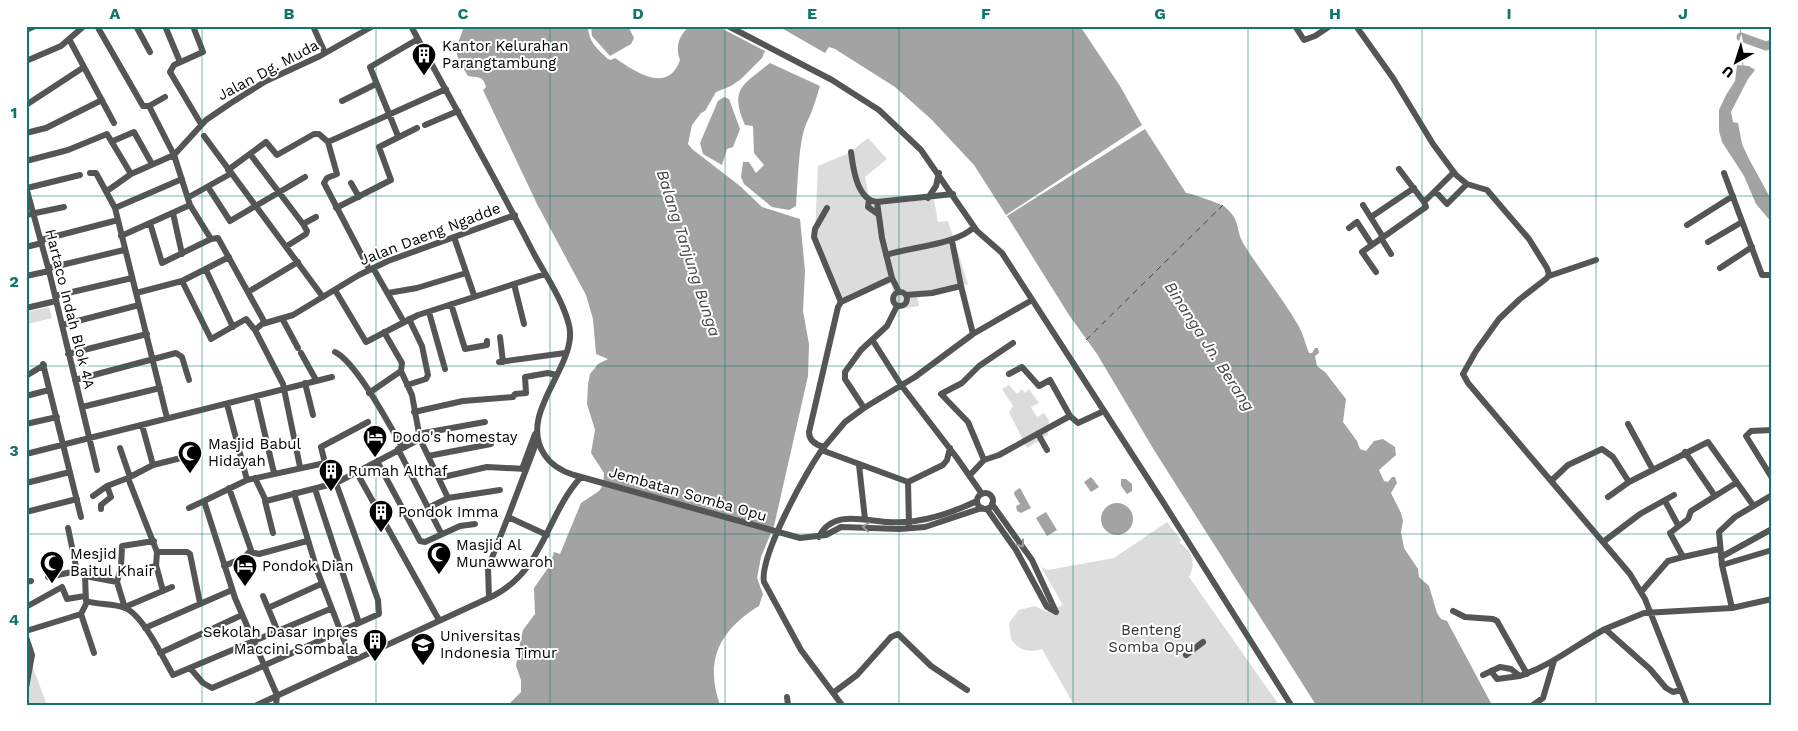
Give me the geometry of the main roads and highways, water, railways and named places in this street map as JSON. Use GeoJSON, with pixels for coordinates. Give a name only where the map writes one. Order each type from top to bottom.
{"type":"FeatureCollection","features":[{"type":"Feature","properties":{"kind":"water","name":"Balang Tanjung Bunga"},"geometry":{"type":"Polygon","coordinates":[[[464,26],[588,26],[591,40],[608,59],[615,58],[641,74],[659,78],[667,76],[675,70],[680,60],[679,42],[689,27],[717,26],[765,51],[762,58],[741,79],[731,86],[716,92],[705,111],[701,113],[692,125],[688,144],[740,186],[762,207],[800,219],[805,271],[803,311],[809,344],[808,376],[774,526],[761,557],[757,578],[763,594],[759,606],[745,615],[725,636],[715,660],[715,689],[720,705],[508,705],[521,692],[521,680],[516,666],[523,630],[535,614],[534,588],[550,565],[554,552],[560,554],[581,503],[599,491],[603,485],[604,473],[591,453],[595,430],[587,404],[590,374],[598,364],[608,359],[596,354],[593,319],[586,295],[537,204],[483,90],[486,87],[485,83],[480,78],[468,76],[459,61],[457,47],[464,26]]]}},
{"type":"Feature","properties":{"kind":"water"},"geometry":{"type":"Polygon","coordinates":[[[591,26],[628,26],[634,38],[631,44],[610,56],[592,36],[591,26]]]}},
{"type":"Feature","properties":{"kind":"water"},"geometry":{"type":"Polygon","coordinates":[[[778,26],[1080,26],[1120,86],[1142,125],[1006,215],[974,165],[931,119],[895,87],[835,49],[829,47],[825,53],[778,26]]]}},
{"type":"Feature","properties":{"kind":"water"},"geometry":{"type":"Polygon","coordinates":[[[770,63],[820,86],[802,140],[796,206],[789,210],[772,207],[744,184],[741,177],[743,162],[749,162],[756,173],[764,165],[754,153],[753,126],[745,125],[738,103],[739,95],[746,83],[770,63]]]}},
{"type":"Feature","properties":{"kind":"water"},"geometry":{"type":"Polygon","coordinates":[[[1737,65],[1749,66],[1755,70],[1748,79],[1731,112],[1733,122],[1738,123],[1742,144],[1772,201],[1772,223],[1756,204],[1744,176],[1722,142],[1719,131],[1719,110],[1735,81],[1737,65]]]}},
{"type":"Feature","properties":{"kind":"water"},"geometry":{"type":"Polygon","coordinates":[[[724,97],[729,99],[740,129],[733,147],[727,149],[722,165],[703,154],[700,143],[718,101],[724,97]]]}},
{"type":"Feature","properties":{"kind":"water","name":"Binanga Jn. Berang"},"geometry":{"type":"Polygon","coordinates":[[[1145,129],[1186,193],[1225,207],[1236,220],[1243,243],[1298,325],[1309,353],[1318,348],[1319,353],[1315,356],[1317,366],[1325,372],[1346,399],[1343,422],[1357,441],[1360,449],[1366,451],[1374,441],[1383,439],[1395,447],[1396,455],[1379,470],[1384,481],[1388,482],[1392,477],[1395,477],[1397,483],[1391,493],[1403,521],[1401,532],[1404,548],[1418,569],[1419,577],[1429,586],[1437,613],[1441,619],[1447,621],[1492,705],[1316,705],[1154,450],[1097,354],[1069,315],[1007,216],[1145,129]]]}},
{"type":"Feature","properties":{"kind":"water"},"geometry":{"type":"Polygon","coordinates":[[[1091,477],[1099,487],[1091,492],[1084,482],[1091,477]]]}},
{"type":"Feature","properties":{"kind":"water"},"geometry":{"type":"Polygon","coordinates":[[[1121,479],[1126,479],[1132,484],[1132,491],[1127,494],[1121,486],[1121,479]]]}},
{"type":"Feature","properties":{"kind":"water"},"geometry":{"type":"Polygon","coordinates":[[[1020,488],[1031,508],[1021,513],[1017,511],[1016,506],[1020,504],[1014,494],[1020,488]]]}},
{"type":"Feature","properties":{"kind":"water"},"geometry":{"type":"Polygon","coordinates":[[[1117,503],[1123,504],[1128,508],[1132,513],[1132,525],[1128,530],[1123,534],[1117,535],[1111,534],[1106,530],[1102,525],[1101,519],[1102,513],[1106,508],[1111,504],[1117,503]]]}},
{"type":"Feature","properties":{"kind":"water"},"geometry":{"type":"Polygon","coordinates":[[[1046,512],[1057,530],[1047,536],[1036,518],[1046,512]]]}},
{"type":"Feature","properties":{"kind":"waterway"},"geometry":{"type":"LineString","coordinates":[[1740,26],[1743,66]]}},
{"type":"Feature","properties":{"kind":"waterway"},"geometry":{"type":"LineString","coordinates":[[1741,37],[1766,46],[1772,44]]}},
{"type":"Feature","properties":{"kind":"place","name":"Kantor Kelurahan Parangtambung"},"geometry":{"type":"Point","coordinates":[424,76]}},
{"type":"Feature","properties":{"kind":"place","name":"Dodo's homestay"},"geometry":{"type":"Point","coordinates":[375,458]}},
{"type":"Feature","properties":{"kind":"place","name":"Masjid Babul Hidayah"},"geometry":{"type":"Point","coordinates":[190,474]}},
{"type":"Feature","properties":{"kind":"place","name":"Rumah Althaf"},"geometry":{"type":"Point","coordinates":[331,492]}},
{"type":"Feature","properties":{"kind":"place","name":"Pondok Imma"},"geometry":{"type":"Point","coordinates":[381,533]}},
{"type":"Feature","properties":{"kind":"place","name":"Masjid Al Munawwaroh"},"geometry":{"type":"Point","coordinates":[439,575]}},
{"type":"Feature","properties":{"kind":"place","name":"Mesjid Baitul Khair"},"geometry":{"type":"Point","coordinates":[52,584]}},
{"type":"Feature","properties":{"kind":"place","name":"Pondok Dian"},"geometry":{"type":"Point","coordinates":[245,587]}},
{"type":"Feature","properties":{"kind":"place","name":"Sekolah Dasar Inpres Maccini Sombala"},"geometry":{"type":"Point","coordinates":[375,662]}},
{"type":"Feature","properties":{"kind":"place","name":"Universitas Indonesia Timur"},"geometry":{"type":"Point","coordinates":[423,666]}},
{"type":"Feature","properties":{"kind":"park label","name":"Benteng Somba Opu"},"geometry":{"type":"Point","coordinates":[1151,638]}}]}
